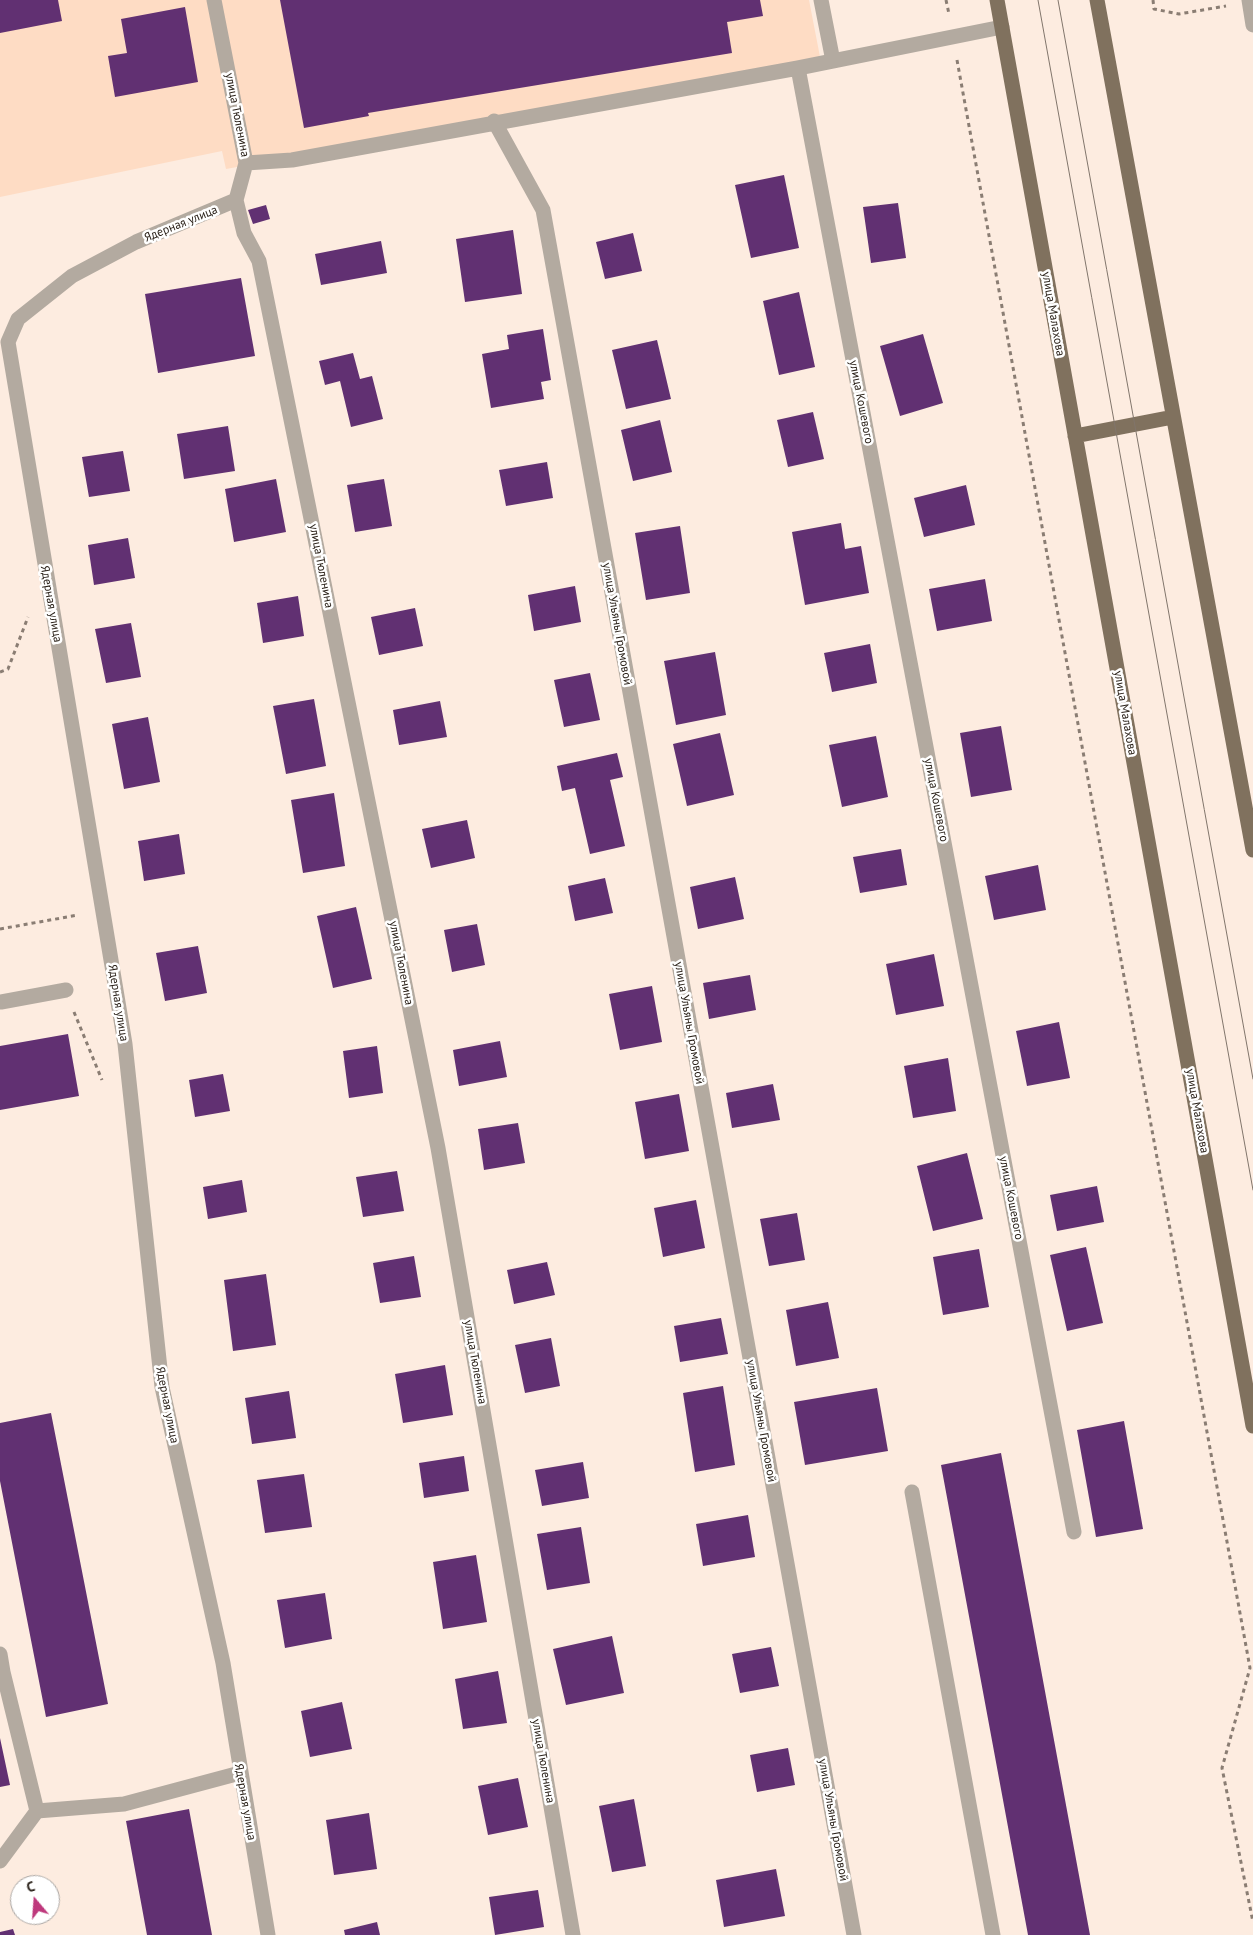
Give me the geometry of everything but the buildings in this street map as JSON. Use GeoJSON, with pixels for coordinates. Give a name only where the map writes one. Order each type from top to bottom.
{"type":"FeatureCollection","features":[{"type":"Feature","properties":{"kind":"main road","name":"улица Малахова"},"geometry":{"type":"LineString","coordinates":[[997,0],[1253,1426]]}},
{"type":"Feature","properties":{"kind":"main road"},"geometry":{"type":"LineString","coordinates":[[1097,0],[1253,850]]}},
{"type":"Feature","properties":{"kind":"main road"},"geometry":{"type":"LineString","coordinates":[[1075,436],[1173,417]]}},
{"type":"Feature","properties":{"kind":"street","name":"улица Тюленина"},"geometry":{"type":"LineString","coordinates":[[214,0],[246,163],[236,200],[244,233],[259,262],[438,1148],[573,1935]]}},
{"type":"Feature","properties":{"kind":"street"},"geometry":{"type":"LineString","coordinates":[[821,0],[833,61]]}},
{"type":"Feature","properties":{"kind":"street"},"geometry":{"type":"LineString","coordinates":[[1249,1],[1253,25]]}},
{"type":"Feature","properties":{"kind":"street"},"geometry":{"type":"LineString","coordinates":[[246,163],[292,160],[494,121],[798,68],[1002,27]]}},
{"type":"Feature","properties":{"kind":"street","name":"улица Кошевого"},"geometry":{"type":"LineString","coordinates":[[798,68],[1074,1532]]}},
{"type":"Feature","properties":{"kind":"street","name":"улица Ульяны Громовой"},"geometry":{"type":"LineString","coordinates":[[494,121],[543,210],[854,1935]]}},
{"type":"Feature","properties":{"kind":"street","name":"Ядерная улица"},"geometry":{"type":"LineString","coordinates":[[236,200],[136,242],[72,276],[18,319],[8,342],[45,573],[72,716],[125,1044],[162,1387],[223,1664],[268,1935]]}},
{"type":"Feature","properties":{"kind":"street"},"geometry":{"type":"LineString","coordinates":[[0,1001],[66,990]]}},
{"type":"Feature","properties":{"kind":"street"},"geometry":{"type":"LineString","coordinates":[[912,1492],[993,1935]]}},
{"type":"Feature","properties":{"kind":"street"},"geometry":{"type":"LineString","coordinates":[[0,1654],[2,1672],[36,1811],[0,1861]]}},
{"type":"Feature","properties":{"kind":"street"},"geometry":{"type":"LineString","coordinates":[[36,1811],[124,1804],[240,1773]]}},
{"type":"Feature","properties":{"kind":"path"},"geometry":{"type":"LineString","coordinates":[[946,0],[1250,1668],[1222,1768],[1253,1922]]}},
{"type":"Feature","properties":{"kind":"path"},"geometry":{"type":"LineString","coordinates":[[1153,0],[1154,9],[1179,14],[1249,1]]}},
{"type":"Feature","properties":{"kind":"path"},"geometry":{"type":"LineString","coordinates":[[0,672],[8,669],[45,573]]}},
{"type":"Feature","properties":{"kind":"path"},"geometry":{"type":"LineString","coordinates":[[0,929],[103,910]]}},
{"type":"Feature","properties":{"kind":"shaded area"},"geometry":{"type":"Polygon","coordinates":[[[0,0],[809,0],[821,62],[226,169],[222,151],[0,197],[0,0]]]}},
{"type":"Feature","properties":{"kind":"tram line"},"geometry":{"type":"LineString","coordinates":[[1038,0],[1253,1190]]}},
{"type":"Feature","properties":{"kind":"tram line"},"geometry":{"type":"LineString","coordinates":[[1058,0],[1253,1079]]}}]}
